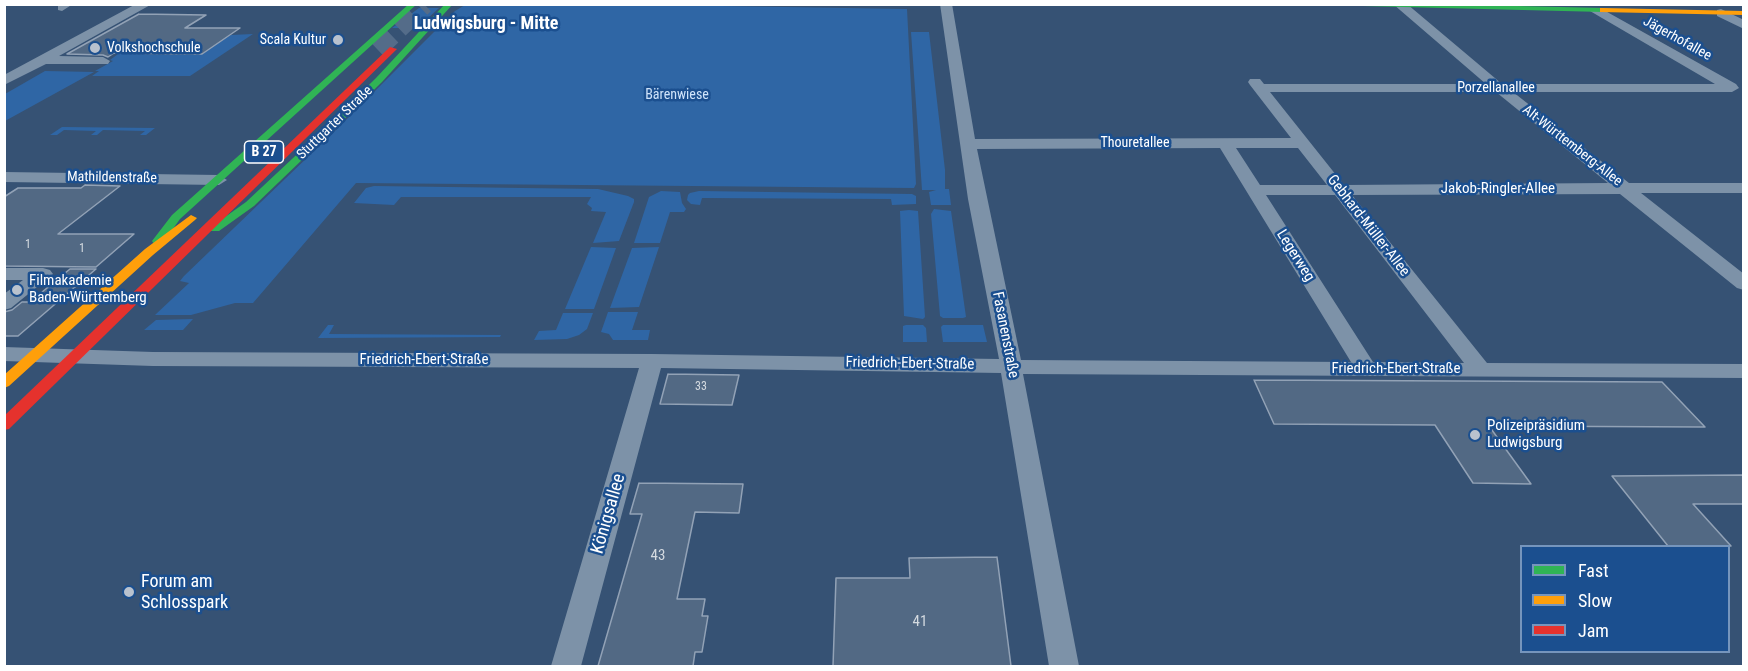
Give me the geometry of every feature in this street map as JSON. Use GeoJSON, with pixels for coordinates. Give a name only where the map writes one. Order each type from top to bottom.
{"type":"FeatureCollection","features":[{"type":"Feature","properties":{"kind":"main road","name":"Stuttgarter Straße"},"geometry":{"type":"LineString","coordinates":[[149,252],[176,217],[414,4]]}},
{"type":"Feature","properties":{"kind":"main road","name":"Stuttgarter Straße"},"geometry":{"type":"LineString","coordinates":[[182,254],[250,204],[327,132],[450,4]]}},
{"type":"Feature","properties":{"kind":"main road"},"geometry":{"type":"LineString","coordinates":[[1286,4],[1596,11],[1663,8],[1743,13]]}},
{"type":"Feature","properties":{"kind":"main road"},"geometry":{"type":"LineString","coordinates":[[380,33],[411,30],[419,38]]}},
{"type":"Feature","properties":{"kind":"main road","name":"Stuttgarter Straße"},"geometry":{"type":"LineString","coordinates":[[4,383],[149,252],[210,202],[377,49]]}},
{"type":"Feature","properties":{"kind":"main road","name":"Stuttgarter Straße"},"geometry":{"type":"LineString","coordinates":[[4,425],[393,49]]}},
{"type":"Feature","properties":{"kind":"street"},"geometry":{"type":"LineString","coordinates":[[5,90],[146,4]]}},
{"type":"Feature","properties":{"kind":"street","name":"Fasanenstraße"},"geometry":{"type":"LineString","coordinates":[[946,4],[968,144],[1011,365],[1064,666]]}},
{"type":"Feature","properties":{"kind":"street","name":"Alt-Württemberg-Allee"},"geometry":{"type":"LineString","coordinates":[[1400,6],[1498,88],[1743,284]]}},
{"type":"Feature","properties":{"kind":"street","name":"Jägerhofallee"},"geometry":{"type":"LineString","coordinates":[[1596,11],[1738,90]]}},
{"type":"Feature","properties":{"kind":"street"},"geometry":{"type":"LineString","coordinates":[[1721,13],[1743,25]]}},
{"type":"Feature","properties":{"kind":"street"},"geometry":{"type":"LineString","coordinates":[[4,81],[52,60],[104,61]]}},
{"type":"Feature","properties":{"kind":"street","name":"Porzellanallee"},"geometry":{"type":"LineString","coordinates":[[1257,85],[1738,90]]}},
{"type":"Feature","properties":{"kind":"street","name":"Gebhard-Müller-Allee"},"geometry":{"type":"LineString","coordinates":[[1257,85],[1481,370]]}},
{"type":"Feature","properties":{"kind":"street","name":"Legerweg"},"geometry":{"type":"LineString","coordinates":[[1225,143],[1366,369]]}},
{"type":"Feature","properties":{"kind":"street","name":"Thouretallee"},"geometry":{"type":"LineString","coordinates":[[968,144],[1302,143]]}},
{"type":"Feature","properties":{"kind":"street","name":"Mathildenstraße"},"geometry":{"type":"LineString","coordinates":[[4,177],[219,180]]}},
{"type":"Feature","properties":{"kind":"street","name":"Jakob-Ringler-Allee"},"geometry":{"type":"LineString","coordinates":[[1253,190],[1743,188]]}},
{"type":"Feature","properties":{"kind":"street"},"geometry":{"type":"LineString","coordinates":[[4,274],[43,274],[6,302]]}},
{"type":"Feature","properties":{"kind":"street","name":"Friedrich-Ebert-Straße"},"geometry":{"type":"LineString","coordinates":[[4,354],[153,359],[1743,371]]}},
{"type":"Feature","properties":{"kind":"street","name":"Königsallee"},"geometry":{"type":"LineString","coordinates":[[566,666],[652,361]]}},
{"type":"Feature","properties":{"kind":"green space","name":"Bärenwiese"},"geometry":{"type":"Polygon","coordinates":[[[465,5],[907,9],[916,184],[914,188],[356,183],[253,303],[235,303],[191,315],[155,315],[189,283],[180,281],[184,276],[337,129],[455,11],[465,5]]]}},
{"type":"Feature","properties":{"kind":"green space"},"geometry":{"type":"Polygon","coordinates":[[[419,8],[439,8],[417,28],[392,28],[419,8]]]}},
{"type":"Feature","properties":{"kind":"green space"},"geometry":{"type":"Polygon","coordinates":[[[911,32],[929,32],[945,170],[945,189],[949,189],[951,205],[931,205],[929,192],[936,190],[922,190],[911,32]]]}},
{"type":"Feature","properties":{"kind":"green space"},"geometry":{"type":"Polygon","coordinates":[[[253,34],[190,76],[92,76],[99,71],[95,71],[113,61],[110,60],[118,54],[199,55],[231,35],[253,34]]]}},
{"type":"Feature","properties":{"kind":"green space"},"geometry":{"type":"Polygon","coordinates":[[[45,71],[94,72],[5,121],[5,94],[45,71]]]}},
{"type":"Feature","properties":{"kind":"green space"},"geometry":{"type":"Polygon","coordinates":[[[62,127],[155,128],[146,135],[140,135],[145,131],[103,130],[97,135],[91,135],[96,131],[64,130],[57,135],[50,135],[62,127]]]}},
{"type":"Feature","properties":{"kind":"green space"},"geometry":{"type":"Polygon","coordinates":[[[374,186],[598,189],[628,196],[634,199],[634,202],[619,241],[593,243],[606,212],[591,211],[592,208],[587,204],[591,197],[401,197],[394,205],[354,203],[366,188],[374,186]]]}},
{"type":"Feature","properties":{"kind":"green space"},"geometry":{"type":"Polygon","coordinates":[[[661,191],[680,192],[686,209],[684,212],[670,212],[660,243],[634,243],[649,197],[661,191]]]}},
{"type":"Feature","properties":{"kind":"green space"},"geometry":{"type":"Polygon","coordinates":[[[699,191],[912,194],[916,196],[916,204],[892,205],[891,199],[702,198],[700,205],[691,204],[687,200],[688,195],[699,191]]]}},
{"type":"Feature","properties":{"kind":"green space"},"geometry":{"type":"Polygon","coordinates":[[[934,209],[951,211],[966,317],[963,318],[940,316],[931,214],[934,209]]]}},
{"type":"Feature","properties":{"kind":"green space"},"geometry":{"type":"Polygon","coordinates":[[[900,211],[918,211],[925,317],[923,319],[904,316],[900,211]]]}},
{"type":"Feature","properties":{"kind":"green space"},"geometry":{"type":"Polygon","coordinates":[[[591,247],[616,248],[594,309],[565,309],[591,247]]]}},
{"type":"Feature","properties":{"kind":"green space"},"geometry":{"type":"Polygon","coordinates":[[[659,247],[639,307],[610,308],[632,248],[659,247]]]}},
{"type":"Feature","properties":{"kind":"green space"},"geometry":{"type":"Polygon","coordinates":[[[608,312],[638,312],[632,330],[650,330],[648,340],[613,340],[609,334],[601,332],[608,312]]]}},
{"type":"Feature","properties":{"kind":"green space"},"geometry":{"type":"Polygon","coordinates":[[[563,313],[593,313],[587,329],[579,335],[567,339],[534,340],[539,331],[556,330],[563,313]]]}},
{"type":"Feature","properties":{"kind":"green space"},"geometry":{"type":"Polygon","coordinates":[[[193,319],[183,330],[144,330],[156,320],[193,319]]]}},
{"type":"Feature","properties":{"kind":"green space"},"geometry":{"type":"Polygon","coordinates":[[[328,325],[334,325],[329,334],[501,335],[500,337],[318,338],[328,325]]]}},
{"type":"Feature","properties":{"kind":"green space"},"geometry":{"type":"Polygon","coordinates":[[[923,325],[926,328],[927,342],[903,342],[903,326],[923,325]]]}},
{"type":"Feature","properties":{"kind":"green space"},"geometry":{"type":"Polygon","coordinates":[[[943,325],[983,325],[987,342],[943,342],[941,327],[943,325]]]}},
{"type":"Feature","properties":{"kind":"building"},"geometry":{"type":"Polygon","coordinates":[[[139,14],[206,15],[185,28],[240,28],[202,54],[114,53],[108,57],[67,54],[139,14]]]}},
{"type":"Feature","properties":{"kind":"building"},"geometry":{"type":"Polygon","coordinates":[[[85,185],[120,186],[58,234],[134,234],[96,267],[4,266],[4,197],[18,188],[81,188],[85,185]]]}},
{"type":"Feature","properties":{"kind":"building"},"geometry":{"type":"Polygon","coordinates":[[[70,269],[96,269],[18,336],[4,336],[4,312],[12,310],[22,302],[30,302],[70,269]]]}},
{"type":"Feature","properties":{"kind":"building"},"geometry":{"type":"Polygon","coordinates":[[[668,374],[739,375],[732,405],[660,404],[668,374]]]}},
{"type":"Feature","properties":{"kind":"building","name":"Polizeipräsidium Ludwigsburg"},"geometry":{"type":"Polygon","coordinates":[[[1254,380],[1662,382],[1705,427],[1489,426],[1531,484],[1473,483],[1435,425],[1274,424],[1254,380]]]}},
{"type":"Feature","properties":{"kind":"building"},"geometry":{"type":"Polygon","coordinates":[[[1743,475],[1743,504],[1693,504],[1731,546],[1667,545],[1612,476],[1743,475]]]}},
{"type":"Feature","properties":{"kind":"building"},"geometry":{"type":"Polygon","coordinates":[[[639,483],[743,484],[739,513],[695,512],[677,599],[705,599],[702,616],[708,616],[702,652],[695,652],[693,666],[598,666],[642,514],[630,514],[639,483]]]}},
{"type":"Feature","properties":{"kind":"building"},"geometry":{"type":"Polygon","coordinates":[[[997,557],[1011,666],[833,666],[836,578],[910,578],[909,558],[997,557]]]}},
{"type":"Feature","properties":{"kind":"tunnel"},"geometry":{"type":"LineString","coordinates":[[377,49],[424,4]]}},
{"type":"Feature","properties":{"kind":"traffic: fast"},"geometry":{"type":"LineString","coordinates":[[158,241],[176,217],[414,4]]}},
{"type":"Feature","properties":{"kind":"traffic: fast"},"geometry":{"type":"LineString","coordinates":[[215,229],[250,204],[326,132],[379,80],[450,4]]}},
{"type":"Feature","properties":{"kind":"traffic: fast"},"geometry":{"type":"LineString","coordinates":[[1286,4],[1603,10]]}},
{"type":"Feature","properties":{"kind":"traffic: slow"},"geometry":{"type":"LineString","coordinates":[[1603,10],[1744,13]]}},
{"type":"Feature","properties":{"kind":"traffic: slow"},"geometry":{"type":"LineString","coordinates":[[4,383],[149,252],[191,218]]}},
{"type":"Feature","properties":{"kind":"traffic: jam"},"geometry":{"type":"LineString","coordinates":[[4,425],[393,49]]}},
{"type":"Feature","properties":{"kind":"place","name":"Scala Kultur"},"geometry":{"type":"Point","coordinates":[338,40]}},
{"type":"Feature","properties":{"kind":"place","name":"Volkshochschule"},"geometry":{"type":"Point","coordinates":[95,48]}},
{"type":"Feature","properties":{"kind":"place","name":"Filmakademie Baden-Württemberg"},"geometry":{"type":"Point","coordinates":[17,290]}},
{"type":"Feature","properties":{"kind":"place","name":"Polizeipräsidium Ludwigsburg"},"geometry":{"type":"Point","coordinates":[1475,435]}},
{"type":"Feature","properties":{"kind":"place","name":"Forum am Schlosspark"},"geometry":{"type":"Point","coordinates":[129,592]}},
{"type":"Feature","properties":{"kind":"district","name":"Ludwigsburg - Mitte"},"geometry":{"type":"Point","coordinates":[486,24]}}]}
